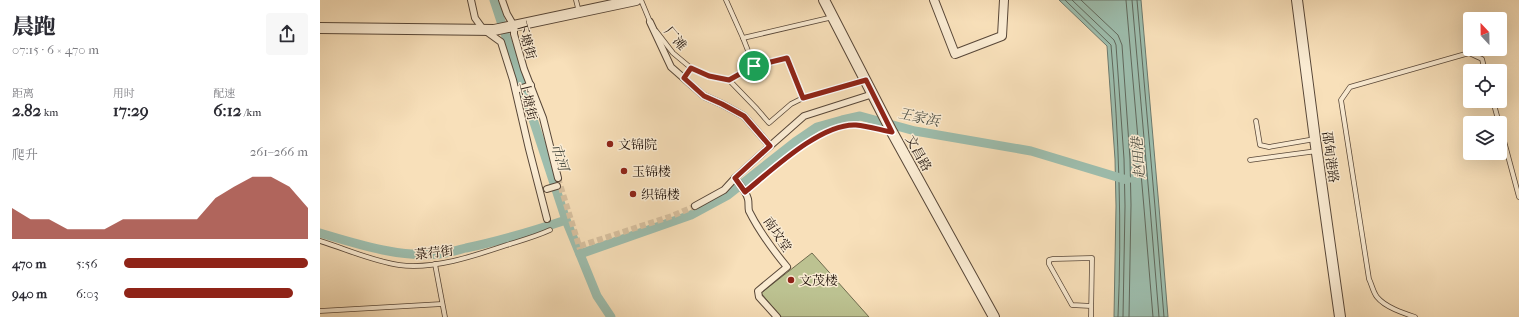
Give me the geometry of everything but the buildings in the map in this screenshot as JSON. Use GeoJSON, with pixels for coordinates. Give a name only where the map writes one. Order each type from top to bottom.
{"type":"FeatureCollection","features":[{"type":"Feature","properties":{"kind":"street","name":"上塘街"},"geometry":{"type":"LineString","coordinates":[[471,0],[475,18],[483,29],[501,42],[517,90],[529,149],[547,220]]}},
{"type":"Feature","properties":{"kind":"street","name":"下塘街"},"geometry":{"type":"LineString","coordinates":[[502,0],[514,26],[514,34],[528,86],[543,118],[558,178]]}},
{"type":"Feature","properties":{"kind":"street"},"geometry":{"type":"LineString","coordinates":[[320,28],[494,30],[636,0]]}},
{"type":"Feature","properties":{"kind":"street","name":"文昌路"},"geometry":{"type":"LineString","coordinates":[[824,0],[892,132],[994,317]]}},
{"type":"Feature","properties":{"kind":"street"},"geometry":{"type":"LineString","coordinates":[[934,0],[955,54],[1002,36],[1004,0]]}},
{"type":"Feature","properties":{"kind":"street","name":"邵甸港路"},"geometry":{"type":"LineString","coordinates":[[1297,0],[1340,317]]}},
{"type":"Feature","properties":{"kind":"street"},"geometry":{"type":"LineString","coordinates":[[650,22],[671,68],[704,96],[744,116],[770,146]]}},
{"type":"Feature","properties":{"kind":"street"},"geometry":{"type":"LineString","coordinates":[[517,90],[528,86]]}},
{"type":"Feature","properties":{"kind":"street"},"geometry":{"type":"LineString","coordinates":[[695,206],[724,190],[804,116],[872,94]]}},
{"type":"Feature","properties":{"kind":"street"},"geometry":{"type":"LineString","coordinates":[[736,179],[744,191]]}},
{"type":"Feature","properties":{"kind":"street"},"geometry":{"type":"LineString","coordinates":[[547,190],[557,186]]}},
{"type":"Feature","properties":{"kind":"street","name":"南坟堂"},"geometry":{"type":"LineString","coordinates":[[744,191],[748,199],[749,210],[772,248],[787,267],[758,291],[760,297],[777,317]]}},
{"type":"Feature","properties":{"kind":"lane"},"geometry":{"type":"LineString","coordinates":[[576,0],[579,12]]}},
{"type":"Feature","properties":{"kind":"lane","name":"厂滩"},"geometry":{"type":"LineString","coordinates":[[641,0],[650,22],[673,53],[691,68],[709,76],[729,80]]}},
{"type":"Feature","properties":{"kind":"lane"},"geometry":{"type":"LineString","coordinates":[[726,0],[754,66]]}},
{"type":"Feature","properties":{"kind":"lane"},"geometry":{"type":"LineString","coordinates":[[743,38],[833,17]]}},
{"type":"Feature","properties":{"kind":"lane"},"geometry":{"type":"LineString","coordinates":[[1416,317],[1385,304],[1376,296],[1370,279],[1341,100],[1350,87],[1469,53],[1482,59],[1483,64]]}},
{"type":"Feature","properties":{"kind":"lane"},"geometry":{"type":"LineString","coordinates":[[803,98],[787,58],[754,66],[729,80],[757,108],[768,123],[791,104],[803,98],[866,80]]}},
{"type":"Feature","properties":{"kind":"lane"},"geometry":{"type":"LineString","coordinates":[[684,78],[691,68]]}},
{"type":"Feature","properties":{"kind":"lane"},"geometry":{"type":"LineString","coordinates":[[1256,121],[1260,145],[1269,147],[1315,139]]}},
{"type":"Feature","properties":{"kind":"lane"},"geometry":{"type":"LineString","coordinates":[[744,191],[811,140],[828,132],[856,125],[892,132]]}},
{"type":"Feature","properties":{"kind":"lane"},"geometry":{"type":"LineString","coordinates":[[1507,149],[1517,181],[1519,197]]}},
{"type":"Feature","properties":{"kind":"lane"},"geometry":{"type":"LineString","coordinates":[[1250,160],[1317,151]]}},
{"type":"Feature","properties":{"kind":"lane","name":"菉荇街"},"geometry":{"type":"LineString","coordinates":[[320,241],[372,259],[400,265],[435,264],[464,259],[529,239],[550,230]]}},
{"type":"Feature","properties":{"kind":"lane"},"geometry":{"type":"LineString","coordinates":[[1091,306],[1072,305],[1049,264],[1050,260],[1092,258],[1091,317]]}},
{"type":"Feature","properties":{"kind":"lane"},"geometry":{"type":"LineString","coordinates":[[435,264],[445,317]]}},
{"type":"Feature","properties":{"kind":"lane"},"geometry":{"type":"LineString","coordinates":[[320,311],[442,304]]}},
{"type":"Feature","properties":{"kind":"green space"},"geometry":{"type":"Polygon","coordinates":[[[812,253],[869,317],[781,317],[761,293],[812,253]]]}},
{"type":"Feature","properties":{"kind":"water","name":"赵田港"},"geometry":{"type":"Polygon","coordinates":[[[1059,0],[1141,0],[1168,317],[1114,317],[1116,206],[1115,159],[1107,46],[1059,0]]]}},
{"type":"Feature","properties":{"kind":"waterway","name":"市河"},"geometry":{"type":"LineString","coordinates":[[494,0],[566,220],[597,296],[611,317]]}},
{"type":"Feature","properties":{"kind":"waterway","name":"王家浜"},"geometry":{"type":"LineString","coordinates":[[580,254],[691,215],[728,195],[795,142],[817,127],[860,116],[915,131],[1031,151],[1127,180]]}},
{"type":"Feature","properties":{"kind":"waterway"},"geometry":{"type":"LineString","coordinates":[[320,233],[364,246],[394,252],[424,255],[439,254],[504,239],[566,220]]}},
{"type":"Feature","properties":{"kind":"tunnel"},"geometry":{"type":"LineString","coordinates":[[558,178],[580,249]]}},
{"type":"Feature","properties":{"kind":"tunnel"},"geometry":{"type":"LineString","coordinates":[[580,246],[672,216],[695,206]]}},
{"type":"Feature","properties":{"kind":"place","name":"文锦院"},"geometry":{"type":"Point","coordinates":[610,144]}},
{"type":"Feature","properties":{"kind":"place","name":"玉锦楼"},"geometry":{"type":"Point","coordinates":[624,171]}},
{"type":"Feature","properties":{"kind":"place","name":"织锦楼"},"geometry":{"type":"Point","coordinates":[633,194]}},
{"type":"Feature","properties":{"kind":"place","name":"文茂楼"},"geometry":{"type":"Point","coordinates":[791,280]}},
{"type":"Feature","properties":{"kind":"route"},"geometry":{"type":"LineString","coordinates":[[787,58],[803,98],[866,80],[892,132],[856,125],[828,132],[811,140],[745,192],[735,178],[770,146],[744,116],[704,96],[684,78],[691,68],[709,76],[729,80],[754,66],[787,58]]}}]}
